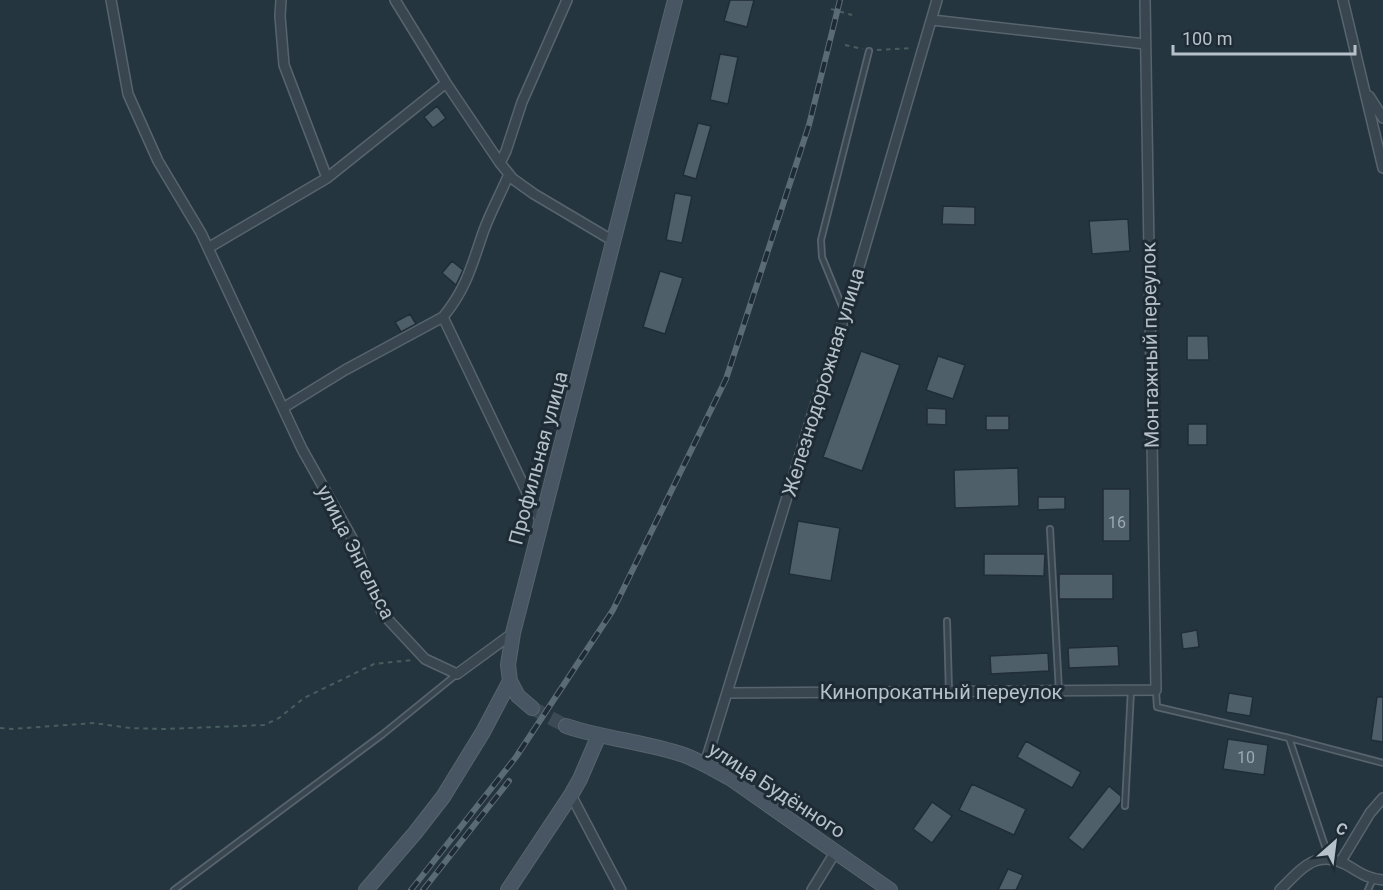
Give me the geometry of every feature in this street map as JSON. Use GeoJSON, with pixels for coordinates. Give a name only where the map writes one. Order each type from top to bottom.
{"type":"FeatureCollection","features":[{"type":"Feature","properties":{"kind":"main road","name":"Профильная улица"},"geometry":{"type":"LineString","coordinates":[[366,890],[415,833],[448,789],[483,732],[510,681],[508,665],[513,633],[615,242],[675,0]]}},
{"type":"Feature","properties":{"kind":"main road"},"geometry":{"type":"LineString","coordinates":[[510,681],[518,696],[532,708]]}},
{"type":"Feature","properties":{"kind":"main road","name":"улица Будённого"},"geometry":{"type":"LineString","coordinates":[[567,726],[669,751],[705,764],[730,778],[890,890]]}},
{"type":"Feature","properties":{"kind":"main road"},"geometry":{"type":"LineString","coordinates":[[508,890],[571,795],[584,772],[599,735]]}},
{"type":"Feature","properties":{"kind":"street","name":"улица Энгельса"},"geometry":{"type":"LineString","coordinates":[[111,0],[128,94],[158,161],[208,248],[302,449],[357,548],[383,614],[425,659],[457,674]]}},
{"type":"Feature","properties":{"kind":"street"},"geometry":{"type":"LineString","coordinates":[[281,0],[284,66],[327,178]]}},
{"type":"Feature","properties":{"kind":"street"},"geometry":{"type":"LineString","coordinates":[[395,0],[447,83],[509,174],[534,194],[615,242]]}},
{"type":"Feature","properties":{"kind":"street"},"geometry":{"type":"LineString","coordinates":[[500,163],[522,102],[567,0]]}},
{"type":"Feature","properties":{"kind":"street","name":"Железнодорожная улица"},"geometry":{"type":"LineString","coordinates":[[705,764],[845,315],[921,47],[937,0]]}},
{"type":"Feature","properties":{"kind":"street","name":"Монтажный переулок"},"geometry":{"type":"LineString","coordinates":[[1145,0],[1156,690]]}},
{"type":"Feature","properties":{"kind":"street"},"geometry":{"type":"LineString","coordinates":[[1343,0],[1383,168]]}},
{"type":"Feature","properties":{"kind":"street"},"geometry":{"type":"LineString","coordinates":[[932,20],[1145,44]]}},
{"type":"Feature","properties":{"kind":"street"},"geometry":{"type":"LineString","coordinates":[[208,248],[327,178],[447,83]]}},
{"type":"Feature","properties":{"kind":"street"},"geometry":{"type":"LineString","coordinates":[[1365,88],[1383,118]]}},
{"type":"Feature","properties":{"kind":"street"},"geometry":{"type":"LineString","coordinates":[[283,408],[345,370],[443,317],[454,304],[471,271],[485,227],[509,174]]}},
{"type":"Feature","properties":{"kind":"street"},"geometry":{"type":"LineString","coordinates":[[443,317],[541,522]]}},
{"type":"Feature","properties":{"kind":"street"},"geometry":{"type":"LineString","coordinates":[[457,674],[513,633]]}},
{"type":"Feature","properties":{"kind":"street","name":"Кинопрокатный переулок"},"geometry":{"type":"LineString","coordinates":[[727,693],[1156,690]]}},
{"type":"Feature","properties":{"kind":"street"},"geometry":{"type":"LineString","coordinates":[[571,795],[621,890]]}},
{"type":"Feature","properties":{"kind":"street"},"geometry":{"type":"LineString","coordinates":[[1341,861],[1366,819],[1383,798]]}},
{"type":"Feature","properties":{"kind":"street"},"geometry":{"type":"LineString","coordinates":[[812,890],[836,851]]}},
{"type":"Feature","properties":{"kind":"street"},"geometry":{"type":"LineString","coordinates":[[1280,890],[1305,865],[1329,858],[1341,861],[1378,880]]}},
{"type":"Feature","properties":{"kind":"lane"},"geometry":{"type":"LineString","coordinates":[[845,315],[822,256],[821,240],[869,51]]}},
{"type":"Feature","properties":{"kind":"lane"},"geometry":{"type":"LineString","coordinates":[[1050,529],[1059,691]]}},
{"type":"Feature","properties":{"kind":"lane"},"geometry":{"type":"LineString","coordinates":[[947,621],[949,692]]}},
{"type":"Feature","properties":{"kind":"lane"},"geometry":{"type":"LineString","coordinates":[[174,890],[383,734],[457,674]]}},
{"type":"Feature","properties":{"kind":"lane"},"geometry":{"type":"LineString","coordinates":[[1125,806],[1131,690]]}},
{"type":"Feature","properties":{"kind":"lane"},"geometry":{"type":"LineString","coordinates":[[1156,690],[1157,707],[1383,763]]}},
{"type":"Feature","properties":{"kind":"lane"},"geometry":{"type":"LineString","coordinates":[[1289,738],[1329,858]]}},
{"type":"Feature","properties":{"kind":"lane"},"geometry":{"type":"LineString","coordinates":[[1368,890],[1378,880]]}},
{"type":"Feature","properties":{"kind":"path"},"geometry":{"type":"LineString","coordinates":[[831,9],[852,15]]}},
{"type":"Feature","properties":{"kind":"path"},"geometry":{"type":"LineString","coordinates":[[845,45],[869,51],[921,47]]}},
{"type":"Feature","properties":{"kind":"path"},"geometry":{"type":"LineString","coordinates":[[0,728],[94,723],[130,728],[165,729],[264,725],[279,718],[304,698],[374,664],[425,659]]}},
{"type":"Feature","properties":{"kind":"building"},"geometry":{"type":"Polygon","coordinates":[[[730,0],[754,0],[747,27],[724,21],[730,0]]]}},
{"type":"Feature","properties":{"kind":"building"},"geometry":{"type":"Polygon","coordinates":[[[720,54],[738,57],[728,104],[710,100],[720,54]]]}},
{"type":"Feature","properties":{"kind":"building"},"geometry":{"type":"Polygon","coordinates":[[[437,106],[446,118],[433,128],[424,117],[437,106]]]}},
{"type":"Feature","properties":{"kind":"building"},"geometry":{"type":"Polygon","coordinates":[[[698,123],[711,126],[696,179],[683,175],[698,123]]]}},
{"type":"Feature","properties":{"kind":"building"},"geometry":{"type":"Polygon","coordinates":[[[675,193],[692,196],[682,243],[666,240],[675,193]]]}},
{"type":"Feature","properties":{"kind":"building"},"geometry":{"type":"Polygon","coordinates":[[[943,206],[975,207],[975,225],[942,224],[943,206]]]}},
{"type":"Feature","properties":{"kind":"building"},"geometry":{"type":"Polygon","coordinates":[[[1128,219],[1130,251],[1092,254],[1089,221],[1128,219]]]}},
{"type":"Feature","properties":{"kind":"building"},"geometry":{"type":"Polygon","coordinates":[[[452,261],[463,270],[456,285],[442,273],[452,261]]]}},
{"type":"Feature","properties":{"kind":"building"},"geometry":{"type":"Polygon","coordinates":[[[660,271],[683,278],[665,334],[643,327],[660,271]]]}},
{"type":"Feature","properties":{"kind":"building"},"geometry":{"type":"Polygon","coordinates":[[[410,314],[416,324],[401,332],[395,322],[410,314]]]}},
{"type":"Feature","properties":{"kind":"building"},"geometry":{"type":"Polygon","coordinates":[[[1187,336],[1208,336],[1209,360],[1187,360],[1187,336]]]}},
{"type":"Feature","properties":{"kind":"building"},"geometry":{"type":"Polygon","coordinates":[[[861,351],[900,365],[862,471],[823,457],[861,351]]]}},
{"type":"Feature","properties":{"kind":"building"},"geometry":{"type":"Polygon","coordinates":[[[938,356],[965,365],[953,399],[926,390],[938,356]]]}},
{"type":"Feature","properties":{"kind":"building"},"geometry":{"type":"Polygon","coordinates":[[[927,408],[946,409],[946,425],[927,424],[927,408]]]}},
{"type":"Feature","properties":{"kind":"building"},"geometry":{"type":"Polygon","coordinates":[[[986,416],[1009,416],[1009,430],[986,430],[986,416]]]}},
{"type":"Feature","properties":{"kind":"building"},"geometry":{"type":"Polygon","coordinates":[[[1188,424],[1207,424],[1207,445],[1188,445],[1188,424]]]}},
{"type":"Feature","properties":{"kind":"building"},"geometry":{"type":"Polygon","coordinates":[[[1018,468],[1019,506],[955,508],[954,470],[1018,468]]]}},
{"type":"Feature","properties":{"kind":"building"},"geometry":{"type":"Polygon","coordinates":[[[1103,489],[1130,489],[1130,541],[1103,541],[1103,489]]]}},
{"type":"Feature","properties":{"kind":"building"},"geometry":{"type":"Polygon","coordinates":[[[1038,497],[1065,497],[1065,509],[1038,510],[1038,497]]]}},
{"type":"Feature","properties":{"kind":"building"},"geometry":{"type":"Polygon","coordinates":[[[798,521],[840,528],[831,581],[789,574],[798,521]]]}},
{"type":"Feature","properties":{"kind":"building"},"geometry":{"type":"Polygon","coordinates":[[[984,554],[1045,554],[1044,576],[984,575],[984,554]]]}},
{"type":"Feature","properties":{"kind":"building"},"geometry":{"type":"Polygon","coordinates":[[[1059,574],[1113,574],[1113,599],[1059,599],[1059,574]]]}},
{"type":"Feature","properties":{"kind":"building"},"geometry":{"type":"Polygon","coordinates":[[[1197,630],[1199,647],[1183,649],[1181,633],[1197,630]]]}},
{"type":"Feature","properties":{"kind":"building"},"geometry":{"type":"Polygon","coordinates":[[[1118,646],[1119,666],[1069,668],[1068,648],[1118,646]]]}},
{"type":"Feature","properties":{"kind":"building"},"geometry":{"type":"Polygon","coordinates":[[[1048,653],[1049,671],[991,674],[990,656],[1048,653]]]}},
{"type":"Feature","properties":{"kind":"building"},"geometry":{"type":"Polygon","coordinates":[[[1229,693],[1253,697],[1250,716],[1226,712],[1229,693]]]}},
{"type":"Feature","properties":{"kind":"building"},"geometry":{"type":"Polygon","coordinates":[[[1377,697],[1383,697],[1383,742],[1371,740],[1377,697]]]}},
{"type":"Feature","properties":{"kind":"building"},"geometry":{"type":"Polygon","coordinates":[[[1228,739],[1268,745],[1264,775],[1223,769],[1228,739]]]}},
{"type":"Feature","properties":{"kind":"building"},"geometry":{"type":"Polygon","coordinates":[[[1026,741],[1081,772],[1072,788],[1017,757],[1026,741]]]}},
{"type":"Feature","properties":{"kind":"building"},"geometry":{"type":"Polygon","coordinates":[[[972,784],[1026,809],[1014,835],[959,810],[972,784]]]}},
{"type":"Feature","properties":{"kind":"building"},"geometry":{"type":"Polygon","coordinates":[[[1109,786],[1121,796],[1121,802],[1083,850],[1068,838],[1109,786]]]}},
{"type":"Feature","properties":{"kind":"building"},"geometry":{"type":"Polygon","coordinates":[[[932,802],[952,816],[932,843],[913,829],[932,802]]]}},
{"type":"Feature","properties":{"kind":"building"},"geometry":{"type":"Polygon","coordinates":[[[1008,869],[1023,875],[1016,890],[998,890],[1008,869]]]}},
{"type":"Feature","properties":{"kind":"tunnel"},"geometry":{"type":"LineString","coordinates":[[532,708],[566,726]]}},
{"type":"Feature","properties":{"kind":"railway"},"geometry":{"type":"LineString","coordinates":[[411,890],[516,757],[613,610],[726,379],[809,125],[840,0]]}},
{"type":"Feature","properties":{"kind":"railway"},"geometry":{"type":"LineString","coordinates":[[423,890],[509,781]]}}]}
